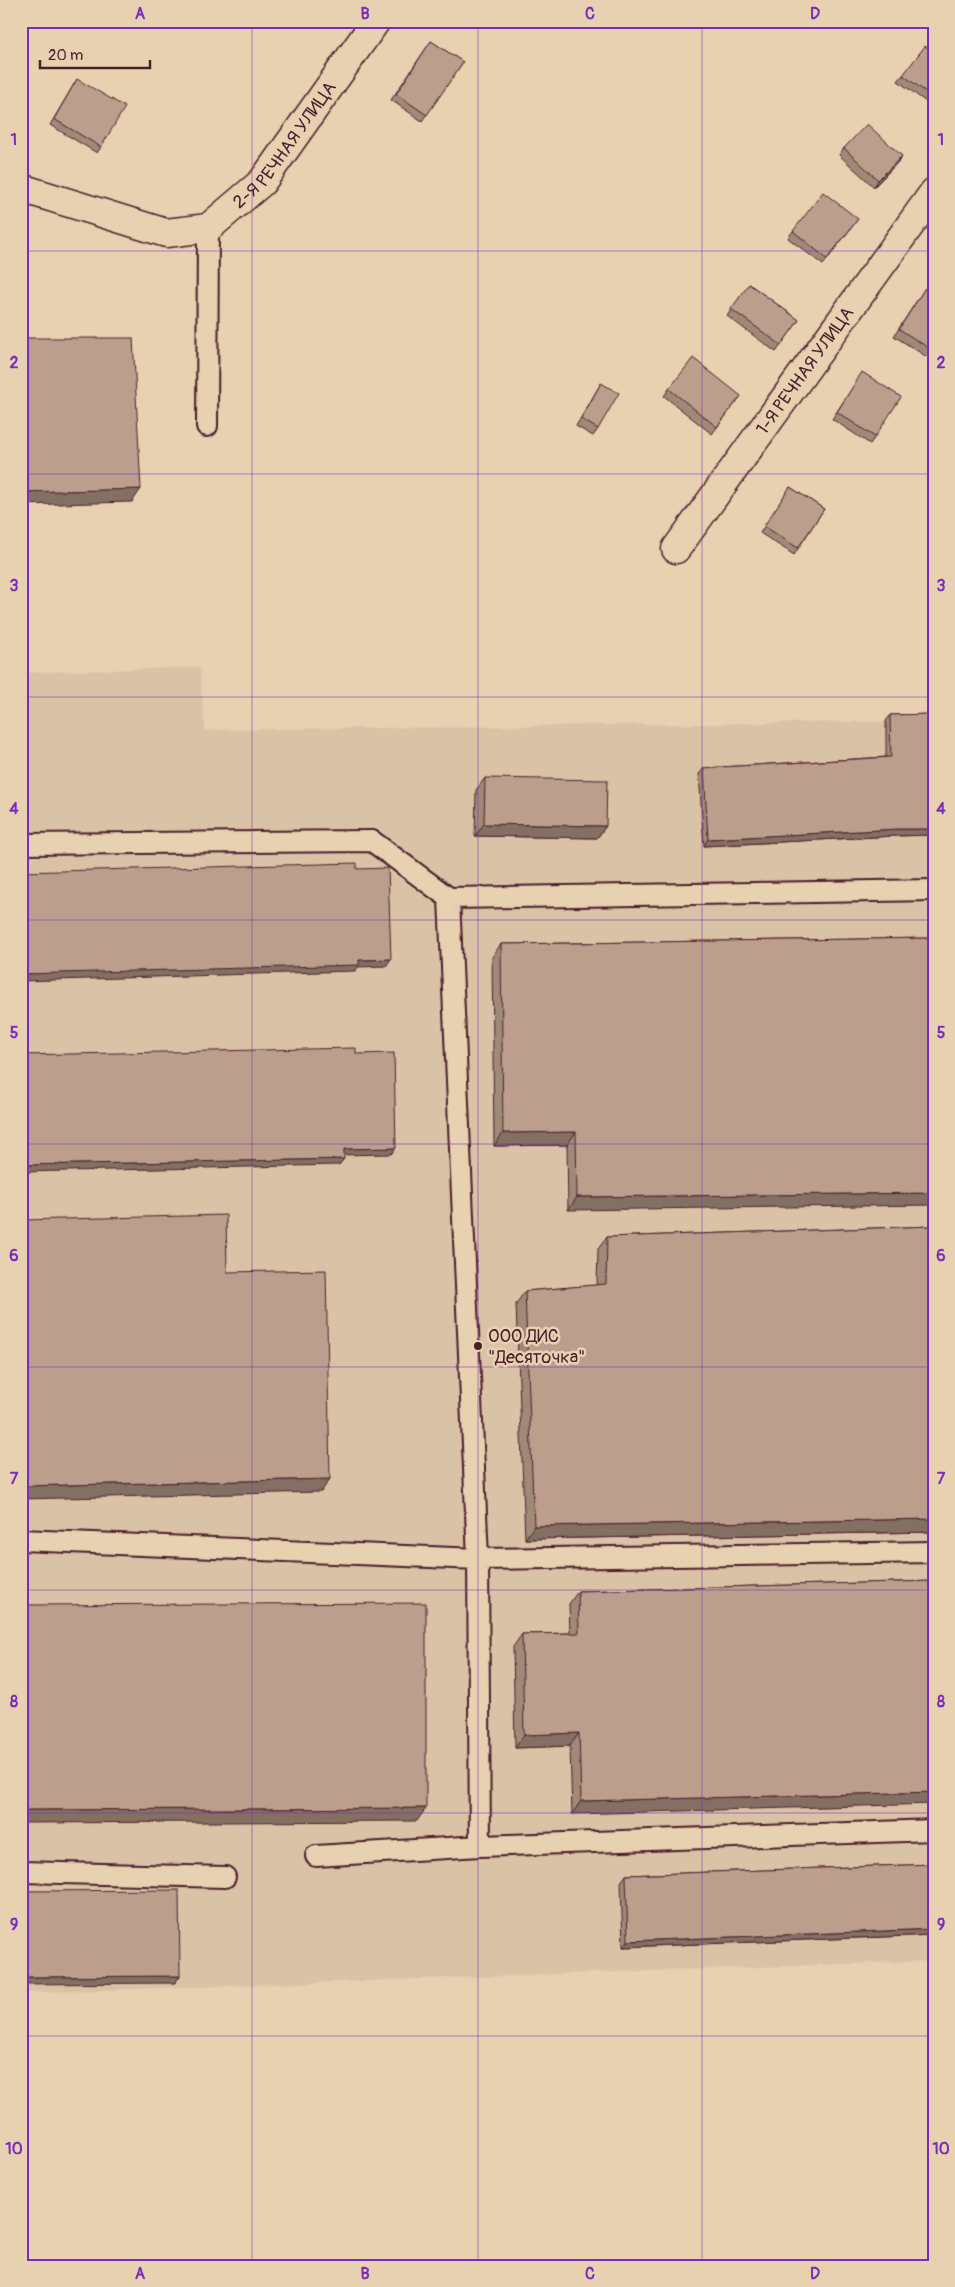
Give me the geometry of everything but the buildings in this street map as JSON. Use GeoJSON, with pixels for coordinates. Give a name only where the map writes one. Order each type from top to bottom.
{"type":"FeatureCollection","features":[{"type":"Feature","properties":{"kind":"street","name":"2-Я РЕЧНАЯ УЛИЦА"},"geometry":{"type":"LineString","coordinates":[[208,228],[262,182],[376,21]]}},
{"type":"Feature","properties":{"kind":"street"},"geometry":{"type":"LineString","coordinates":[[21,188],[166,233],[208,228]]}},
{"type":"Feature","properties":{"kind":"street","name":"1-Я РЕЧНАЯ УЛИЦА"},"geometry":{"type":"LineString","coordinates":[[676,549],[934,192]]}},
{"type":"Feature","properties":{"kind":"lane"},"geometry":{"type":"LineString","coordinates":[[207,426],[208,228]]}},
{"type":"Feature","properties":{"kind":"lane"},"geometry":{"type":"LineString","coordinates":[[21,844],[372,841],[449,898],[934,890]]}},
{"type":"Feature","properties":{"kind":"lane"},"geometry":{"type":"LineString","coordinates":[[449,898],[478,1559],[480,1846]]}},
{"type":"Feature","properties":{"kind":"lane"},"geometry":{"type":"LineString","coordinates":[[21,1540],[478,1559],[934,1552]]}},
{"type":"Feature","properties":{"kind":"lane"},"geometry":{"type":"LineString","coordinates":[[316,1856],[480,1846],[934,1830]]}},
{"type":"Feature","properties":{"kind":"lane"},"geometry":{"type":"LineString","coordinates":[[21,1872],[225,1876]]}},
{"type":"Feature","properties":{"kind":"shaded area","name":"ООО ДИС \"Десяточка\""},"geometry":{"type":"Polygon","coordinates":[[[200,667],[205,730],[934,721],[934,1961],[21,1993],[21,673],[200,667]]]}},
{"type":"Feature","properties":{"kind":"place","name":"ООО ДИС \"Десяточка\""},"geometry":{"type":"Point","coordinates":[478,1346]}}]}
